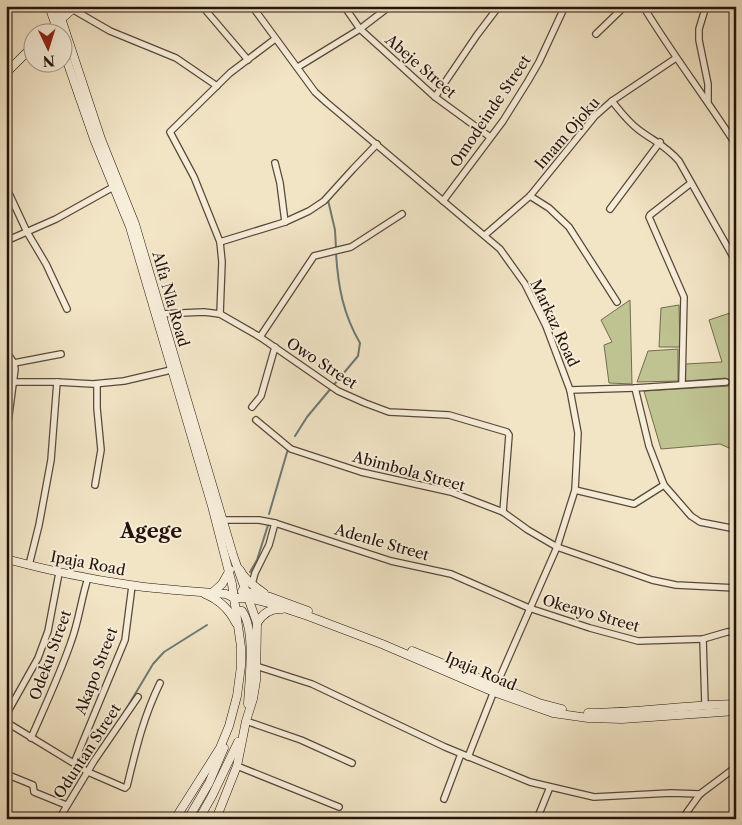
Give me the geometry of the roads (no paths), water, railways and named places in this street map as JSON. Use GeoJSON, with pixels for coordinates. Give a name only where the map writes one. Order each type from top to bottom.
{"type":"FeatureCollection","features":[{"type":"Feature","properties":{"kind":"main road"},"geometry":{"type":"LineString","coordinates":[[49,6],[58,22]]}},
{"type":"Feature","properties":{"kind":"main road"},"geometry":{"type":"LineString","coordinates":[[57,6],[58,22]]}},
{"type":"Feature","properties":{"kind":"main road"},"geometry":{"type":"LineString","coordinates":[[58,22],[74,8]]}},
{"type":"Feature","properties":{"kind":"main road"},"geometry":{"type":"LineString","coordinates":[[6,73],[22,57]]}},
{"type":"Feature","properties":{"kind":"main road","name":"Alfa Nla Road"},"geometry":{"type":"LineString","coordinates":[[72,60],[117,185],[158,314],[220,522],[230,570],[231,595],[236,610],[241,666],[240,681],[229,726]]}},
{"type":"Feature","properties":{"kind":"main road","name":"Alfa Nla Road"},"geometry":{"type":"LineString","coordinates":[[71,72],[94,139],[117,185]]}},
{"type":"Feature","properties":{"kind":"main road","name":"Alfa Nla Road"},"geometry":{"type":"LineString","coordinates":[[158,314],[171,370],[220,522],[257,623]]}},
{"type":"Feature","properties":{"kind":"main road"},"geometry":{"type":"LineString","coordinates":[[232,555],[243,575],[270,597]]}},
{"type":"Feature","properties":{"kind":"main road","name":"Ipaja Road"},"geometry":{"type":"LineString","coordinates":[[6,559],[59,573],[132,586],[270,597],[376,636],[495,689]]}},
{"type":"Feature","properties":{"kind":"main road"},"geometry":{"type":"LineString","coordinates":[[212,592],[222,584],[230,570]]}},
{"type":"Feature","properties":{"kind":"main road"},"geometry":{"type":"LineString","coordinates":[[196,591],[213,597],[226,608],[238,629]]}},
{"type":"Feature","properties":{"kind":"main road","name":"Ipaja Road"},"geometry":{"type":"LineString","coordinates":[[246,594],[382,644],[554,713],[622,719],[736,711]]}},
{"type":"Feature","properties":{"kind":"main road"},"geometry":{"type":"LineString","coordinates":[[246,721],[253,698],[257,623],[261,616],[272,609],[293,611]]}},
{"type":"Feature","properties":{"kind":"main road"},"geometry":{"type":"LineString","coordinates":[[216,819],[237,766],[246,721],[251,657],[247,619],[242,611],[236,610]]}},
{"type":"Feature","properties":{"kind":"main road","name":"Ipaja Road"},"geometry":{"type":"LineString","coordinates":[[588,716],[705,705],[736,704]]}},
{"type":"Feature","properties":{"kind":"main road"},"geometry":{"type":"LineString","coordinates":[[175,819],[212,762],[229,726]]}},
{"type":"Feature","properties":{"kind":"main road"},"geometry":{"type":"LineString","coordinates":[[188,819],[216,769],[226,742],[229,726]]}},
{"type":"Feature","properties":{"kind":"main road"},"geometry":{"type":"LineString","coordinates":[[199,819],[244,732]]}},
{"type":"Feature","properties":{"kind":"street"},"geometry":{"type":"LineString","coordinates":[[202,6],[248,60]]}},
{"type":"Feature","properties":{"kind":"street","name":"Markaz Road"},"geometry":{"type":"LineString","coordinates":[[252,6],[315,92],[500,249],[525,284],[546,326],[570,390],[578,433],[575,490],[557,547],[529,608],[468,757]]}},
{"type":"Feature","properties":{"kind":"street","name":"Abeje Street"},"geometry":{"type":"LineString","coordinates":[[344,6],[360,29],[435,97],[490,137]]}},
{"type":"Feature","properties":{"kind":"street"},"geometry":{"type":"LineString","coordinates":[[298,67],[360,29],[390,6]]}},
{"type":"Feature","properties":{"kind":"street"},"geometry":{"type":"LineString","coordinates":[[435,97],[476,35],[498,6]]}},
{"type":"Feature","properties":{"kind":"street","name":"Omodeinde Street"},"geometry":{"type":"LineString","coordinates":[[444,200],[515,102],[539,62],[565,6]]}},
{"type":"Feature","properties":{"kind":"street"},"geometry":{"type":"LineString","coordinates":[[596,34],[625,6]]}},
{"type":"Feature","properties":{"kind":"street"},"geometry":{"type":"LineString","coordinates":[[644,6],[676,58],[736,145]]}},
{"type":"Feature","properties":{"kind":"street"},"geometry":{"type":"LineString","coordinates":[[706,6],[699,29],[698,40],[708,84],[708,102]]}},
{"type":"Feature","properties":{"kind":"street"},"geometry":{"type":"LineString","coordinates":[[74,8],[110,31],[176,58],[218,86]]}},
{"type":"Feature","properties":{"kind":"street"},"geometry":{"type":"LineString","coordinates":[[220,314],[222,262],[220,242],[194,177],[170,134],[230,73],[275,39]]}},
{"type":"Feature","properties":{"kind":"street","name":"Imam Ojoku"},"geometry":{"type":"LineString","coordinates":[[485,235],[530,196],[595,116],[612,100],[676,58]]}},
{"type":"Feature","properties":{"kind":"street"},"geometry":{"type":"LineString","coordinates":[[612,100],[626,118],[639,130],[660,142],[679,161],[736,262]]}},
{"type":"Feature","properties":{"kind":"street"},"geometry":{"type":"LineString","coordinates":[[610,209],[660,142]]}},
{"type":"Feature","properties":{"kind":"street"},"geometry":{"type":"LineString","coordinates":[[220,242],[285,222],[324,201],[378,144]]}},
{"type":"Feature","properties":{"kind":"street"},"geometry":{"type":"LineString","coordinates":[[275,163],[280,182],[285,222]]}},
{"type":"Feature","properties":{"kind":"street"},"geometry":{"type":"LineString","coordinates":[[682,384],[684,297],[649,217],[691,183]]}},
{"type":"Feature","properties":{"kind":"street"},"geometry":{"type":"LineString","coordinates":[[6,242],[56,219],[117,185]]}},
{"type":"Feature","properties":{"kind":"street"},"geometry":{"type":"LineString","coordinates":[[6,187],[67,309]]}},
{"type":"Feature","properties":{"kind":"street"},"geometry":{"type":"LineString","coordinates":[[530,196],[549,208],[570,227],[617,302]]}},
{"type":"Feature","properties":{"kind":"street"},"geometry":{"type":"LineString","coordinates":[[260,337],[314,256],[351,247],[402,214]]}},
{"type":"Feature","properties":{"kind":"street","name":"Owo Street"},"geometry":{"type":"LineString","coordinates":[[158,314],[204,312],[220,314],[260,337],[338,391],[389,412],[449,415],[507,432],[509,436],[503,512]]}},
{"type":"Feature","properties":{"kind":"street"},"geometry":{"type":"LineString","coordinates":[[252,407],[261,396],[274,347]]}},
{"type":"Feature","properties":{"kind":"street"},"geometry":{"type":"LineString","coordinates":[[6,351],[14,362],[6,438]]}},
{"type":"Feature","properties":{"kind":"street"},"geometry":{"type":"LineString","coordinates":[[14,362],[61,354]]}},
{"type":"Feature","properties":{"kind":"street"},"geometry":{"type":"LineString","coordinates":[[12,382],[97,384],[124,381],[171,370]]}},
{"type":"Feature","properties":{"kind":"street"},"geometry":{"type":"LineString","coordinates":[[29,565],[39,525],[51,460],[58,382]]}},
{"type":"Feature","properties":{"kind":"street"},"geometry":{"type":"LineString","coordinates":[[570,390],[726,382]]}},
{"type":"Feature","properties":{"kind":"street"},"geometry":{"type":"LineString","coordinates":[[95,484],[101,450],[97,384]]}},
{"type":"Feature","properties":{"kind":"street"},"geometry":{"type":"LineString","coordinates":[[635,388],[649,446],[664,485],[691,516],[700,522],[736,529]]}},
{"type":"Feature","properties":{"kind":"street","name":"Abimbola Street"},"geometry":{"type":"LineString","coordinates":[[256,420],[291,449],[361,472],[451,492],[503,512],[528,530],[557,547],[652,580],[676,585],[736,588]]}},
{"type":"Feature","properties":{"kind":"street"},"geometry":{"type":"LineString","coordinates":[[575,490],[634,504],[664,485]]}},
{"type":"Feature","properties":{"kind":"street","name":"Adenle Street"},"geometry":{"type":"LineString","coordinates":[[220,522],[259,520],[275,523],[391,560],[451,574],[529,608]]}},
{"type":"Feature","properties":{"kind":"street"},"geometry":{"type":"LineString","coordinates":[[252,584],[255,573],[269,545],[275,523]]}},
{"type":"Feature","properties":{"kind":"street"},"geometry":{"type":"LineString","coordinates":[[6,715],[38,658],[48,632],[59,573]]}},
{"type":"Feature","properties":{"kind":"street","name":"Odeku Street"},"geometry":{"type":"LineString","coordinates":[[31,738],[72,639],[88,578]]}},
{"type":"Feature","properties":{"kind":"street","name":"Akapo Street"},"geometry":{"type":"LineString","coordinates":[[74,763],[125,640],[132,586]]}},
{"type":"Feature","properties":{"kind":"street","name":"Okeayo Street"},"geometry":{"type":"LineString","coordinates":[[529,608],[638,642],[703,639],[736,631]]}},
{"type":"Feature","properties":{"kind":"street"},"geometry":{"type":"LineString","coordinates":[[703,639],[705,705]]}},
{"type":"Feature","properties":{"kind":"street"},"geometry":{"type":"LineString","coordinates":[[256,666],[312,684],[461,754],[530,782],[594,796],[671,793],[700,794]]}},
{"type":"Feature","properties":{"kind":"street"},"geometry":{"type":"LineString","coordinates":[[6,722],[88,772],[122,788],[127,786],[146,712],[160,683]]}},
{"type":"Feature","properties":{"kind":"street","name":"Oduntan Street"},"geometry":{"type":"LineString","coordinates":[[59,819],[66,805],[138,697]]}},
{"type":"Feature","properties":{"kind":"street"},"geometry":{"type":"LineString","coordinates":[[246,721],[301,740],[352,763]]}},
{"type":"Feature","properties":{"kind":"street"},"geometry":{"type":"LineString","coordinates":[[444,799],[461,754]]}},
{"type":"Feature","properties":{"kind":"street"},"geometry":{"type":"LineString","coordinates":[[237,766],[339,807]]}},
{"type":"Feature","properties":{"kind":"street"},"geometry":{"type":"LineString","coordinates":[[682,819],[700,794],[736,766]]}},
{"type":"Feature","properties":{"kind":"street"},"geometry":{"type":"LineString","coordinates":[[6,774],[32,785],[34,792],[66,805]]}},
{"type":"Feature","properties":{"kind":"street"},"geometry":{"type":"LineString","coordinates":[[537,819],[550,787]]}},
{"type":"Feature","properties":{"kind":"waterway"},"geometry":{"type":"LineString","coordinates":[[328,200],[335,230],[336,248]]}},
{"type":"Feature","properties":{"kind":"waterway"},"geometry":{"type":"LineString","coordinates":[[295,436],[307,417],[358,356],[360,343],[349,321],[342,300],[336,253]]}},
{"type":"Feature","properties":{"kind":"waterway"},"geometry":{"type":"LineString","coordinates":[[269,514],[288,449]]}},
{"type":"Feature","properties":{"kind":"waterway"},"geometry":{"type":"LineString","coordinates":[[250,572],[257,560],[268,525]]}},
{"type":"Feature","properties":{"kind":"waterway"},"geometry":{"type":"LineString","coordinates":[[122,716],[153,664],[164,652],[207,625]]}},
{"type":"Feature","properties":{"kind":"district","name":"Agege"},"geometry":{"type":"Point","coordinates":[151,531]}}]}
